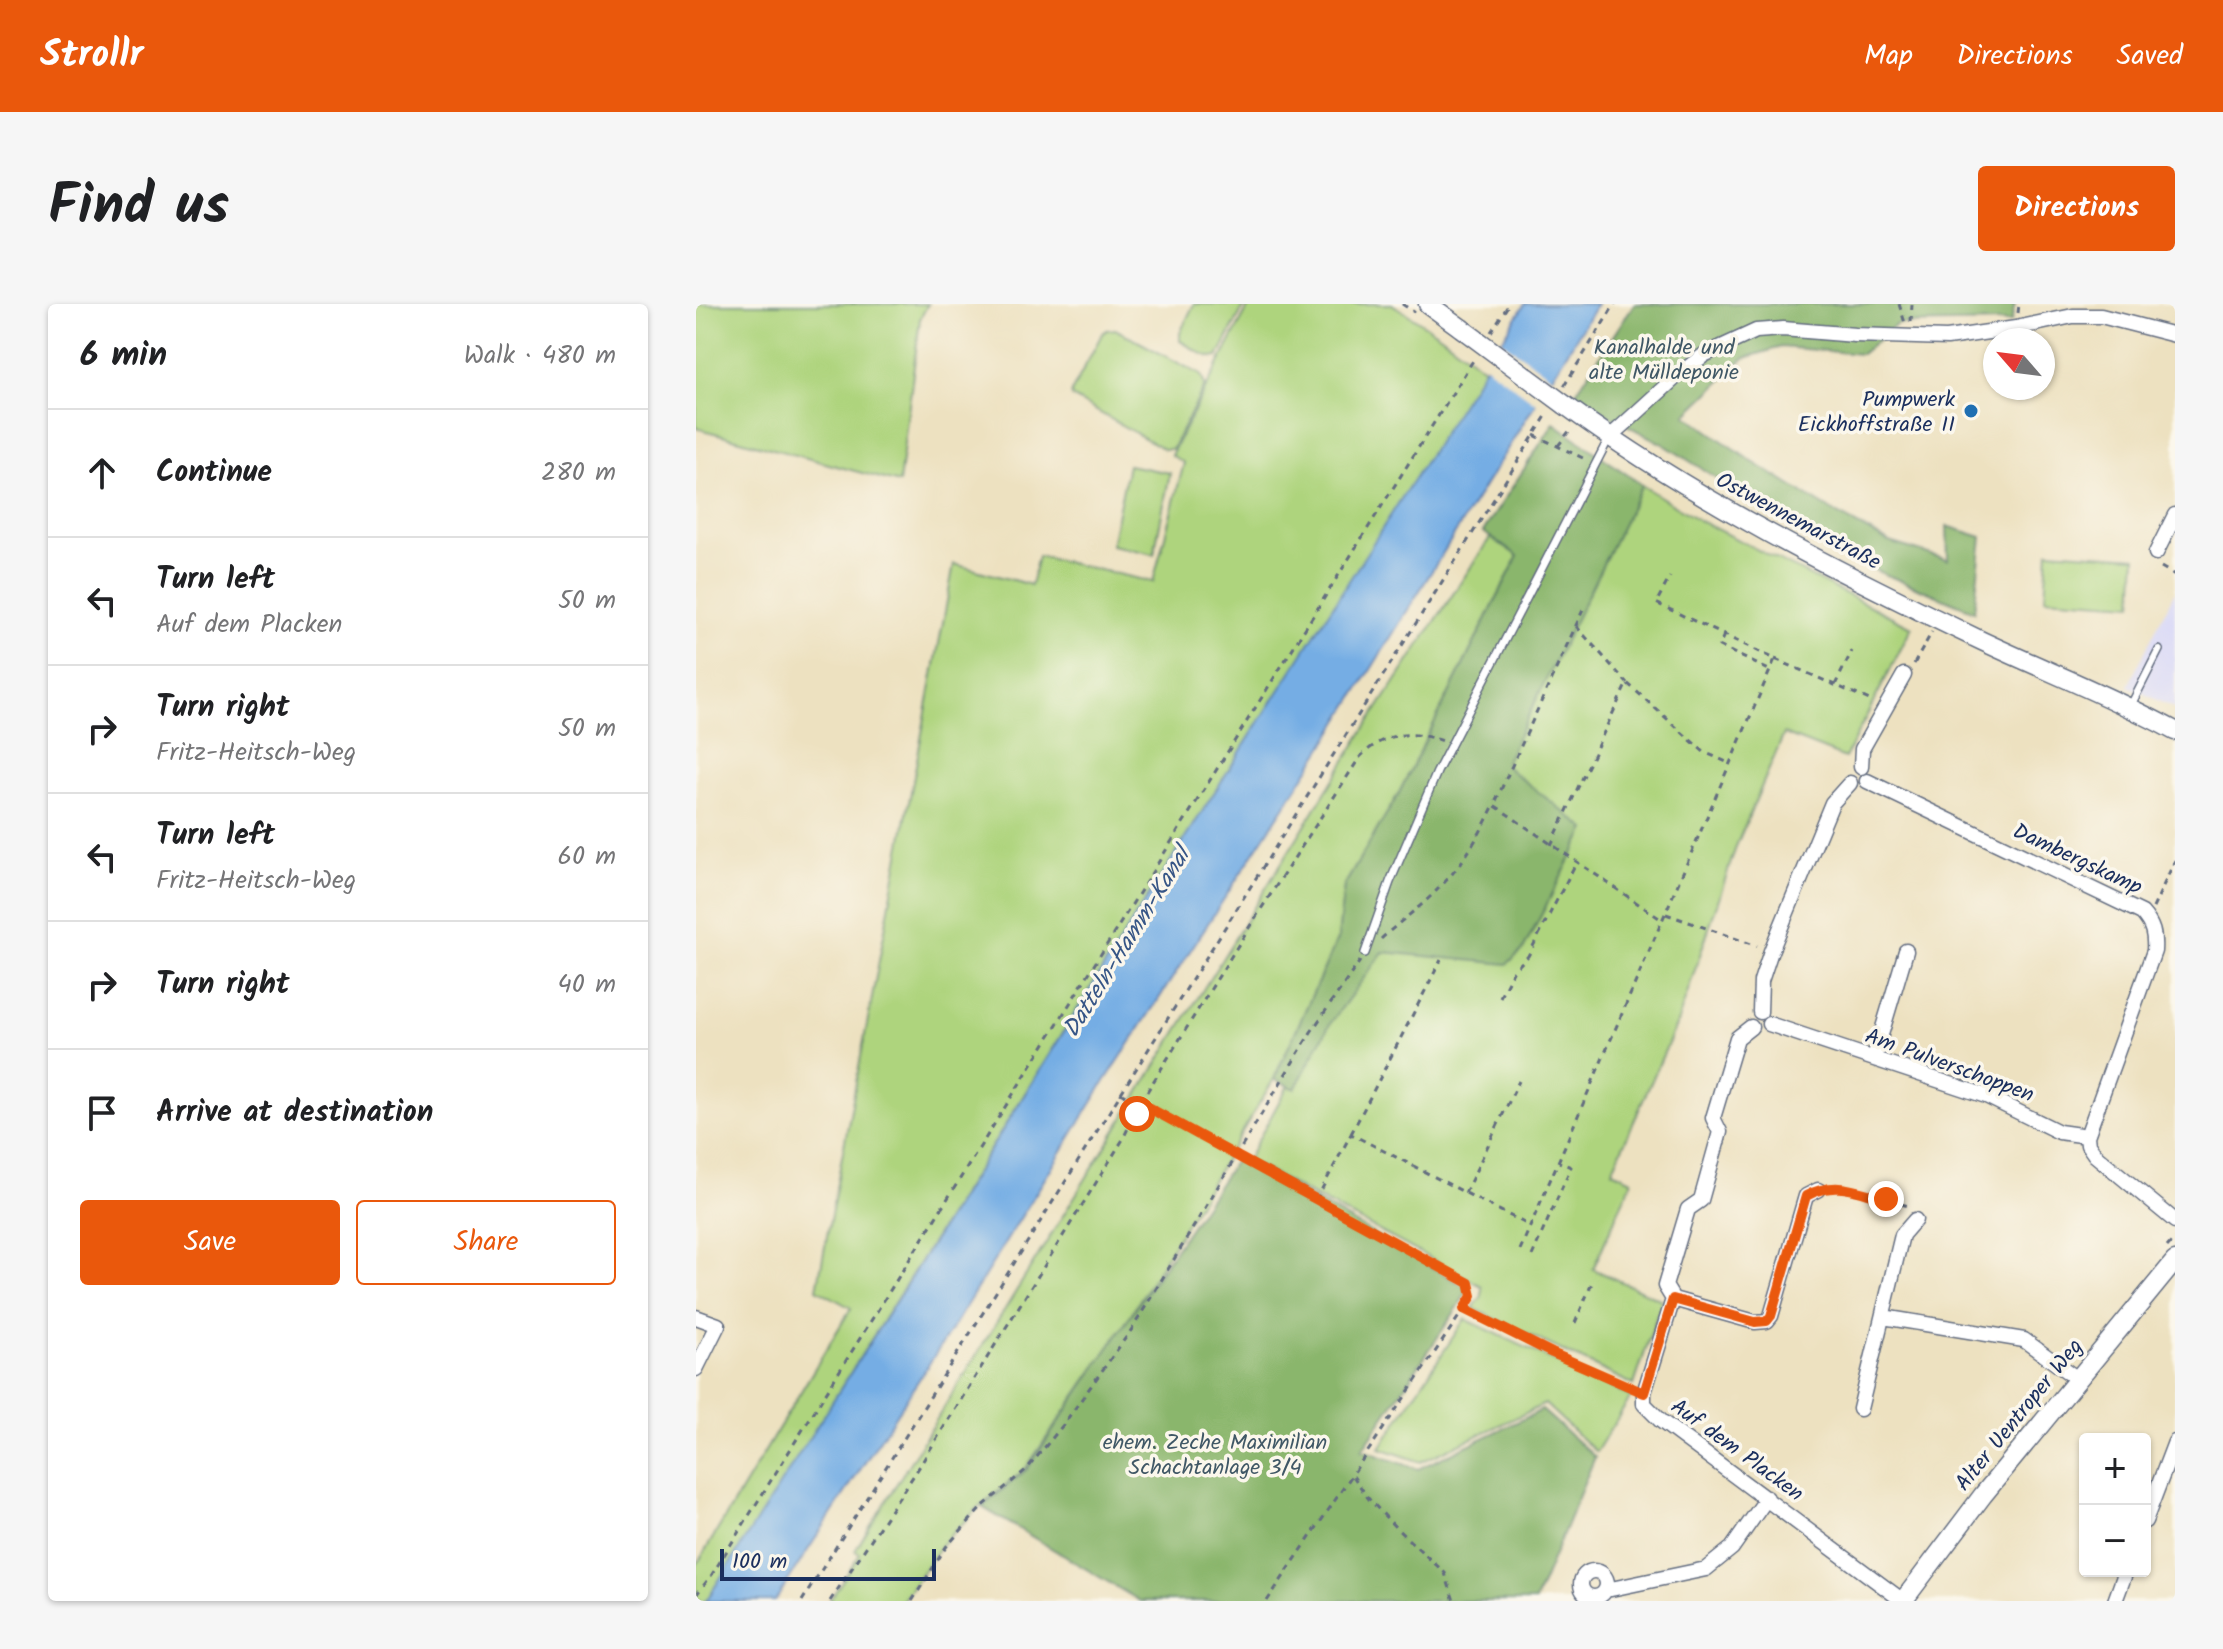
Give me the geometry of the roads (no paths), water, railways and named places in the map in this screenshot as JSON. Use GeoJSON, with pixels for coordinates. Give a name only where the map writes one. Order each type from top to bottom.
{"type":"FeatureCollection","features":[{"type":"Feature","properties":{"kind":"street","name":"Ostwennemarstraße"},"geometry":{"type":"LineString","coordinates":[[1428,304],[1557,404],[1685,486],[1792,547],[2175,731]]}},
{"type":"Feature","properties":{"kind":"street"},"geometry":{"type":"LineString","coordinates":[[1609,438],[1704,355],[1756,331],[1783,329],[1947,338],[2073,316],[2093,316],[2175,335]]}},
{"type":"Feature","properties":{"kind":"street"},"geometry":{"type":"LineString","coordinates":[[2156,553],[2175,515]]}},
{"type":"Feature","properties":{"kind":"street"},"geometry":{"type":"LineString","coordinates":[[1765,1018],[1761,981],[1771,951],[1832,803],[1850,783],[1850,770],[1864,774],[1862,749],[1904,675]]}},
{"type":"Feature","properties":{"kind":"street","name":"Dambergskamp"},"geometry":{"type":"LineString","coordinates":[[1864,774],[2135,909],[2148,919],[2153,928],[2154,951],[2087,1136]]}},
{"type":"Feature","properties":{"kind":"street"},"geometry":{"type":"LineString","coordinates":[[1874,1058],[1906,951]]}},
{"type":"Feature","properties":{"kind":"street","name":"Am Pulverschoppen"},"geometry":{"type":"LineString","coordinates":[[1765,1018],[1986,1096],[2059,1132],[2087,1136]]}},
{"type":"Feature","properties":{"kind":"street","name":"Auf dem Placken"},"geometry":{"type":"LineString","coordinates":[[1765,1018],[1760,1031],[1751,1027],[1737,1038],[1713,1118],[1720,1132],[1701,1200],[1688,1209],[1665,1286],[1673,1299],[1644,1393],[1644,1404],[1650,1412],[1903,1601]]}},
{"type":"Feature","properties":{"kind":"street"},"geometry":{"type":"LineString","coordinates":[[2087,1136],[2088,1145],[2100,1160],[2175,1221]]}},
{"type":"Feature","properties":{"kind":"street"},"geometry":{"type":"LineString","coordinates":[[1673,1299],[1755,1322],[1767,1321],[1806,1196],[1818,1190]]}},
{"type":"Feature","properties":{"kind":"street"},"geometry":{"type":"LineString","coordinates":[[1860,1409],[1902,1235],[1915,1220]]}},
{"type":"Feature","properties":{"kind":"street","name":"Alter Uentroper Weg"},"geometry":{"type":"LineString","coordinates":[[1903,1601],[2076,1378],[2175,1261]]}},
{"type":"Feature","properties":{"kind":"street"},"geometry":{"type":"LineString","coordinates":[[696,1317],[718,1325],[696,1369]]}},
{"type":"Feature","properties":{"kind":"street"},"geometry":{"type":"LineString","coordinates":[[1883,1317],[2024,1340],[2076,1378]]}},
{"type":"Feature","properties":{"kind":"street"},"geometry":{"type":"LineString","coordinates":[[2151,1505],[2175,1442]]}},
{"type":"Feature","properties":{"kind":"street"},"geometry":{"type":"LineString","coordinates":[[1607,1586],[1611,1589],[1706,1569],[1732,1548],[1767,1498]]}},
{"type":"Feature","properties":{"kind":"street"},"geometry":{"type":"LineString","coordinates":[[2115,1601],[2124,1577]]}},
{"type":"Feature","properties":{"kind":"lane"},"geometry":{"type":"LineString","coordinates":[[1365,953],[1390,882],[1451,744],[1609,438]]}},
{"type":"Feature","properties":{"kind":"lane"},"geometry":{"type":"LineString","coordinates":[[2130,707],[2159,650]]}},
{"type":"Feature","properties":{"kind":"water","name":"Datteln-Hamm-Kanal"},"geometry":{"type":"Polygon","coordinates":[[[1525,304],[1597,304],[1323,747],[1104,1083],[953,1327],[775,1601],[706,1601],[1137,914],[1525,304]]]}},
{"type":"Feature","properties":{"kind":"place","name":"Pumpwerk Eickhoffstraße II"},"geometry":{"type":"Point","coordinates":[1971,411]}},
{"type":"Feature","properties":{"kind":"park label","name":"Kanalhalde und alte Mülldeponie"},"geometry":{"type":"Point","coordinates":[1664,358]}},
{"type":"Feature","properties":{"kind":"park label","name":"ehem. Zeche Maximilian Schachtanlage 3/4"},"geometry":{"type":"Point","coordinates":[1215,1454]}}]}
